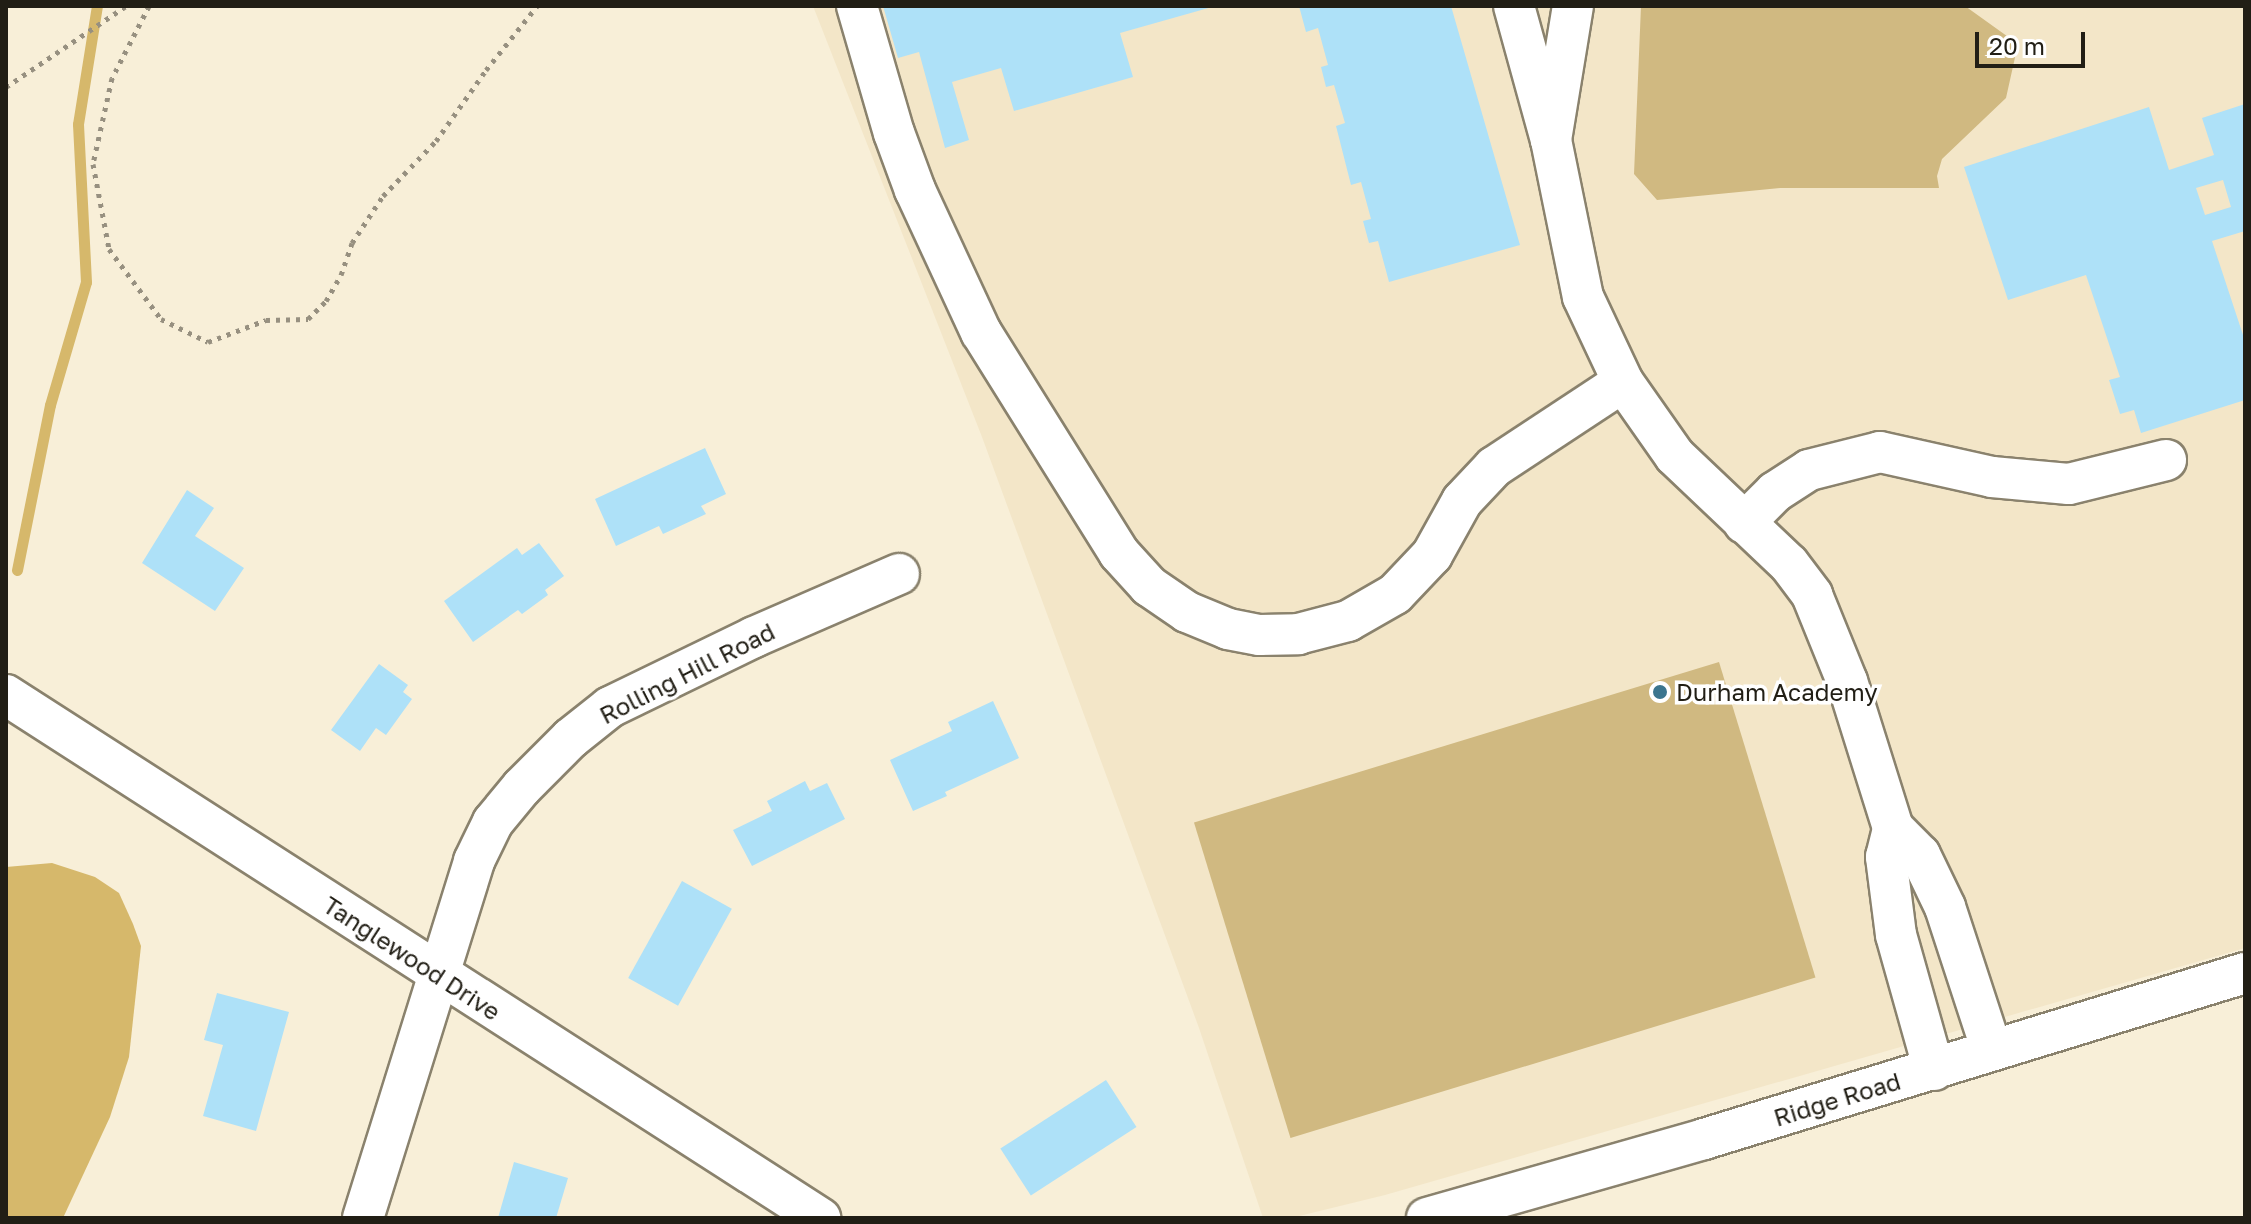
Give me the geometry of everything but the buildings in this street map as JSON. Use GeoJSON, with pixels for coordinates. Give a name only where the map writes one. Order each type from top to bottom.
{"type":"FeatureCollection","features":[{"type":"Feature","properties":{"kind":"street"},"geometry":{"type":"LineString","coordinates":[[857,6],[899,147],[981,332],[1119,553],[1149,586],[1187,612],[1228,629],[1259,635],[1298,634],[1348,621],[1395,594],[1432,555],[1462,501],[1494,467],[1623,382]]}},
{"type":"Feature","properties":{"kind":"street"},"geometry":{"type":"LineString","coordinates":[[1514,6],[1551,140],[1583,297],[1623,382],[1675,456],[1789,564],[1825,621],[1893,828],[1920,855],[1945,907],[1992,1051]]}},
{"type":"Feature","properties":{"kind":"street"},"geometry":{"type":"LineString","coordinates":[[1551,140],[1573,6]]}},
{"type":"Feature","properties":{"kind":"street"},"geometry":{"type":"LineString","coordinates":[[1744,523],[1775,492],[1809,470],[1880,452],[1992,477],[2069,484],[2166,460]]}},
{"type":"Feature","properties":{"kind":"street","name":"Rolling Hill Road"},"geometry":{"type":"LineString","coordinates":[[363,1218],[420,1041],[436,974],[474,861],[493,822],[571,738],[610,707],[754,637],[899,574]]}},
{"type":"Feature","properties":{"kind":"street","name":"Tanglewood Drive"},"geometry":{"type":"LineString","coordinates":[[6,695],[820,1218]]}},
{"type":"Feature","properties":{"kind":"street"},"geometry":{"type":"LineString","coordinates":[[1893,828],[1886,857],[1896,935],[1934,1070]]}},
{"type":"Feature","properties":{"kind":"street","name":"Ridge Road"},"geometry":{"type":"LineString","coordinates":[[1427,1218],[1535,1203],[1992,1051],[2245,973]]}},
{"type":"Feature","properties":{"kind":"path"},"geometry":{"type":"LineString","coordinates":[[6,87],[126,6]]}},
{"type":"Feature","properties":{"kind":"path"},"geometry":{"type":"LineString","coordinates":[[149,6],[112,78],[93,164],[109,249],[161,319],[208,342],[266,320],[308,319],[326,301],[341,275],[352,243],[383,196],[436,141],[486,70],[537,6]]}},
{"type":"Feature","properties":{"kind":"shaded area","name":"Durham Academy"},"geometry":{"type":"Polygon","coordinates":[[[813,6],[2245,6],[2245,948],[1385,1195],[1291,1218],[1263,1218],[1199,1028],[982,437],[813,6]]]}},
{"type":"Feature","properties":{"kind":"shaded area"},"geometry":{"type":"Polygon","coordinates":[[[1641,6],[1965,6],[2018,44],[2006,98],[1942,159],[1937,176],[1939,188],[1780,188],[1657,200],[1634,174],[1641,6]]]}},
{"type":"Feature","properties":{"kind":"shaded area"},"geometry":{"type":"Polygon","coordinates":[[[1719,662],[1815,978],[1290,1138],[1194,823],[1719,662]]]}},
{"type":"Feature","properties":{"kind":"shaded area"},"geometry":{"type":"Polygon","coordinates":[[[52,863],[95,877],[119,893],[133,924],[141,946],[129,1057],[110,1117],[63,1218],[6,1218],[6,867],[52,863]]]}},
{"type":"Feature","properties":{"kind":"waterway"},"geometry":{"type":"LineString","coordinates":[[17,570],[50,405],[86,282],[78,124],[97,6]]}},
{"type":"Feature","properties":{"kind":"place","name":"Durham Academy"},"geometry":{"type":"Point","coordinates":[1660,692]}}]}
